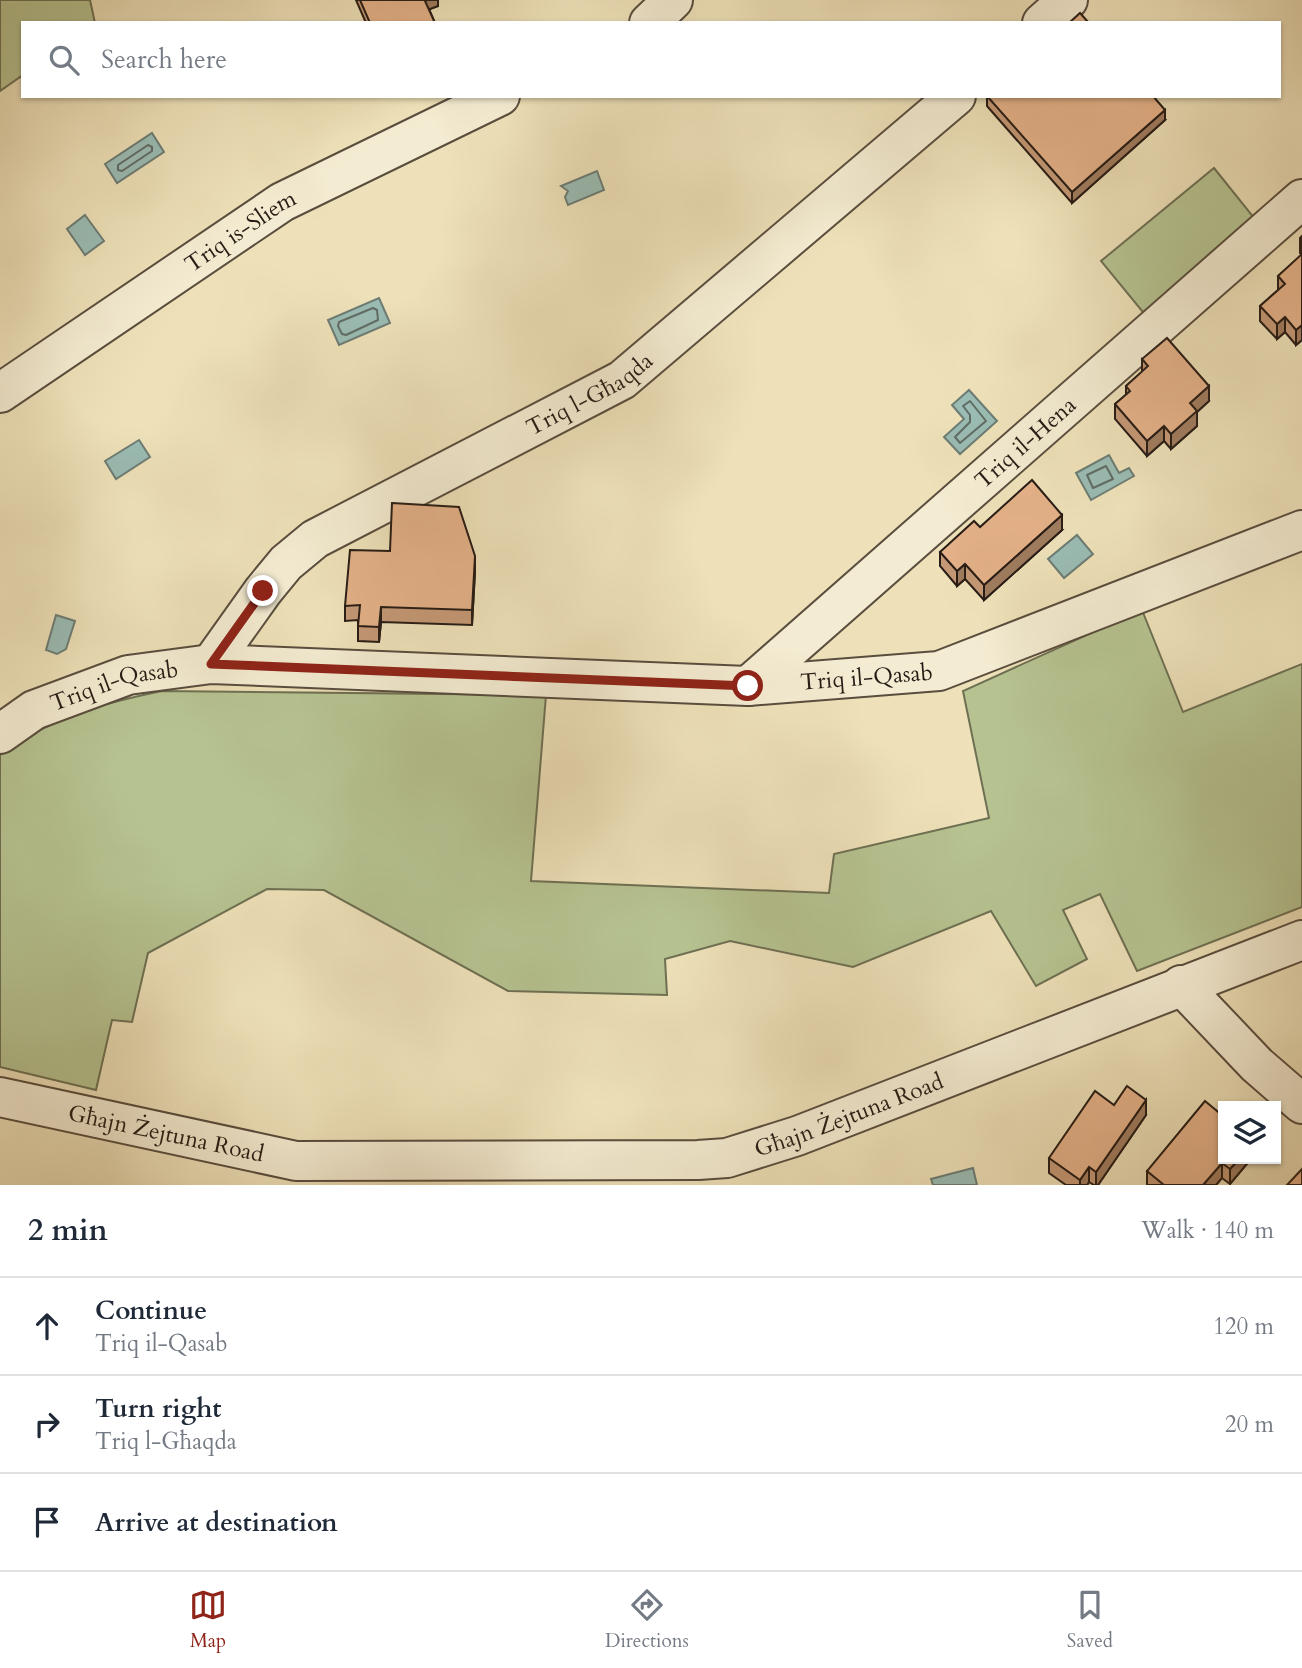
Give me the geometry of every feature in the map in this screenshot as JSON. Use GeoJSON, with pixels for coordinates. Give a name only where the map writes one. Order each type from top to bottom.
{"type":"FeatureCollection","features":[{"type":"Feature","properties":{"kind":"street"},"geometry":{"type":"LineString","coordinates":[[651,21],[673,0]]}},
{"type":"Feature","properties":{"kind":"street"},"geometry":{"type":"LineString","coordinates":[[1044,21],[1068,0]]}},
{"type":"Feature","properties":{"kind":"street","name":"Triq is-Sliem"},"geometry":{"type":"LineString","coordinates":[[0,393],[282,202],[496,98]]}},
{"type":"Feature","properties":{"kind":"street","name":"Triq l-Għaqda"},"geometry":{"type":"LineString","coordinates":[[211,664],[286,563],[315,539],[622,380],[954,98]]}},
{"type":"Feature","properties":{"kind":"street","name":"Triq il-Hena"},"geometry":{"type":"LineString","coordinates":[[748,686],[1302,199]]}},
{"type":"Feature","properties":{"kind":"street","name":"Triq il-Qasab"},"geometry":{"type":"LineString","coordinates":[[0,734],[34,710],[128,675],[211,664],[748,686],[939,671],[1302,530]]}},
{"type":"Feature","properties":{"kind":"street","name":"Għajn Żejtuna Road"},"geometry":{"type":"LineString","coordinates":[[0,1097],[296,1161],[699,1173],[727,1158],[797,1136],[1302,940]]}},
{"type":"Feature","properties":{"kind":"street"},"geometry":{"type":"LineString","coordinates":[[1181,985],[1257,1065],[1302,1104]]}},
{"type":"Feature","properties":{"kind":"green space"},"geometry":{"type":"Polygon","coordinates":[[[0,0],[90,0],[95,21],[21,21],[21,76],[0,91],[0,0]]]}},
{"type":"Feature","properties":{"kind":"green space"},"geometry":{"type":"Polygon","coordinates":[[[1214,168],[1259,224],[1147,317],[1101,261],[1214,168]]]}},
{"type":"Feature","properties":{"kind":"green space"},"geometry":{"type":"Polygon","coordinates":[[[1142,610],[1183,712],[1302,664],[1302,907],[1137,971],[1100,894],[1063,910],[1087,959],[1036,986],[991,911],[853,967],[730,941],[665,959],[667,995],[508,991],[324,890],[267,889],[148,953],[132,1022],[112,1020],[96,1090],[0,1067],[0,755],[57,722],[119,701],[162,691],[546,695],[531,881],[829,893],[834,854],[989,818],[963,691],[1142,610]]]}},
{"type":"Feature","properties":{"kind":"water"},"geometry":{"type":"Polygon","coordinates":[[[152,133],[164,152],[117,183],[105,164],[152,133]]]}},
{"type":"Feature","properties":{"kind":"water"},"geometry":{"type":"Polygon","coordinates":[[[597,171],[604,190],[568,205],[565,197],[568,191],[561,186],[597,171]]]}},
{"type":"Feature","properties":{"kind":"water"},"geometry":{"type":"Polygon","coordinates":[[[85,215],[104,241],[85,255],[67,229],[85,215]]]}},
{"type":"Feature","properties":{"kind":"water"},"geometry":{"type":"Polygon","coordinates":[[[379,298],[390,323],[339,345],[328,320],[379,298]]]}},
{"type":"Feature","properties":{"kind":"water"},"geometry":{"type":"Polygon","coordinates":[[[969,390],[997,421],[960,454],[944,437],[964,419],[952,405],[969,390]]]}},
{"type":"Feature","properties":{"kind":"water"},"geometry":{"type":"Polygon","coordinates":[[[139,440],[150,457],[116,479],[105,461],[139,440]]]}},
{"type":"Feature","properties":{"kind":"water"},"geometry":{"type":"Polygon","coordinates":[[[1109,455],[1119,473],[1129,468],[1134,476],[1091,500],[1076,473],[1109,455]]]}},
{"type":"Feature","properties":{"kind":"water"},"geometry":{"type":"Polygon","coordinates":[[[1077,535],[1093,554],[1064,578],[1048,559],[1077,535]]]}},
{"type":"Feature","properties":{"kind":"water"},"geometry":{"type":"Polygon","coordinates":[[[56,615],[75,621],[66,649],[57,654],[46,650],[56,615]]]}},
{"type":"Feature","properties":{"kind":"water"},"geometry":{"type":"Polygon","coordinates":[[[973,1168],[977,1185],[933,1185],[931,1179],[973,1168]]]}},
{"type":"Feature","properties":{"kind":"building"},"geometry":{"type":"Polygon","coordinates":[[[360,0],[427,0],[425,1],[434,21],[369,21],[360,0]]]}},
{"type":"Feature","properties":{"kind":"building"},"geometry":{"type":"Polygon","coordinates":[[[1080,13],[1087,21],[1071,21],[1080,13]]]}},
{"type":"Feature","properties":{"kind":"building"},"geometry":{"type":"Polygon","coordinates":[[[989,98],[1155,98],[1165,110],[1072,192],[989,98]]]}},
{"type":"Feature","properties":{"kind":"building"},"geometry":{"type":"Polygon","coordinates":[[[1302,254],[1302,325],[1296,330],[1285,317],[1277,324],[1260,306],[1285,284],[1278,276],[1302,254]]]}},
{"type":"Feature","properties":{"kind":"building"},"geometry":{"type":"Polygon","coordinates":[[[1167,338],[1209,386],[1190,403],[1197,411],[1171,434],[1164,426],[1147,441],[1115,404],[1130,391],[1126,386],[1148,366],[1142,359],[1167,338]]]}},
{"type":"Feature","properties":{"kind":"building"},"geometry":{"type":"Polygon","coordinates":[[[1032,480],[1062,515],[984,585],[965,564],[957,571],[940,552],[974,521],[980,527],[1032,480]]]}},
{"type":"Feature","properties":{"kind":"building"},"geometry":{"type":"Polygon","coordinates":[[[392,503],[459,507],[475,556],[472,610],[381,607],[379,627],[358,626],[360,605],[345,606],[350,550],[390,551],[392,503]]]}},
{"type":"Feature","properties":{"kind":"building"},"geometry":{"type":"Polygon","coordinates":[[[1127,1086],[1146,1100],[1096,1172],[1089,1167],[1080,1180],[1049,1158],[1095,1091],[1114,1105],[1127,1086]]]}},
{"type":"Feature","properties":{"kind":"building"},"geometry":{"type":"Polygon","coordinates":[[[1205,1101],[1218,1112],[1218,1164],[1221,1164],[1203,1185],[1164,1185],[1147,1171],[1205,1101]]]}},
{"type":"Feature","properties":{"kind":"building"},"geometry":{"type":"Polygon","coordinates":[[[1302,1169],[1302,1185],[1287,1185],[1302,1169]]]}},
{"type":"Feature","properties":{"kind":"route"},"geometry":{"type":"LineString","coordinates":[[263,591],[211,664],[748,686]]}}]}
